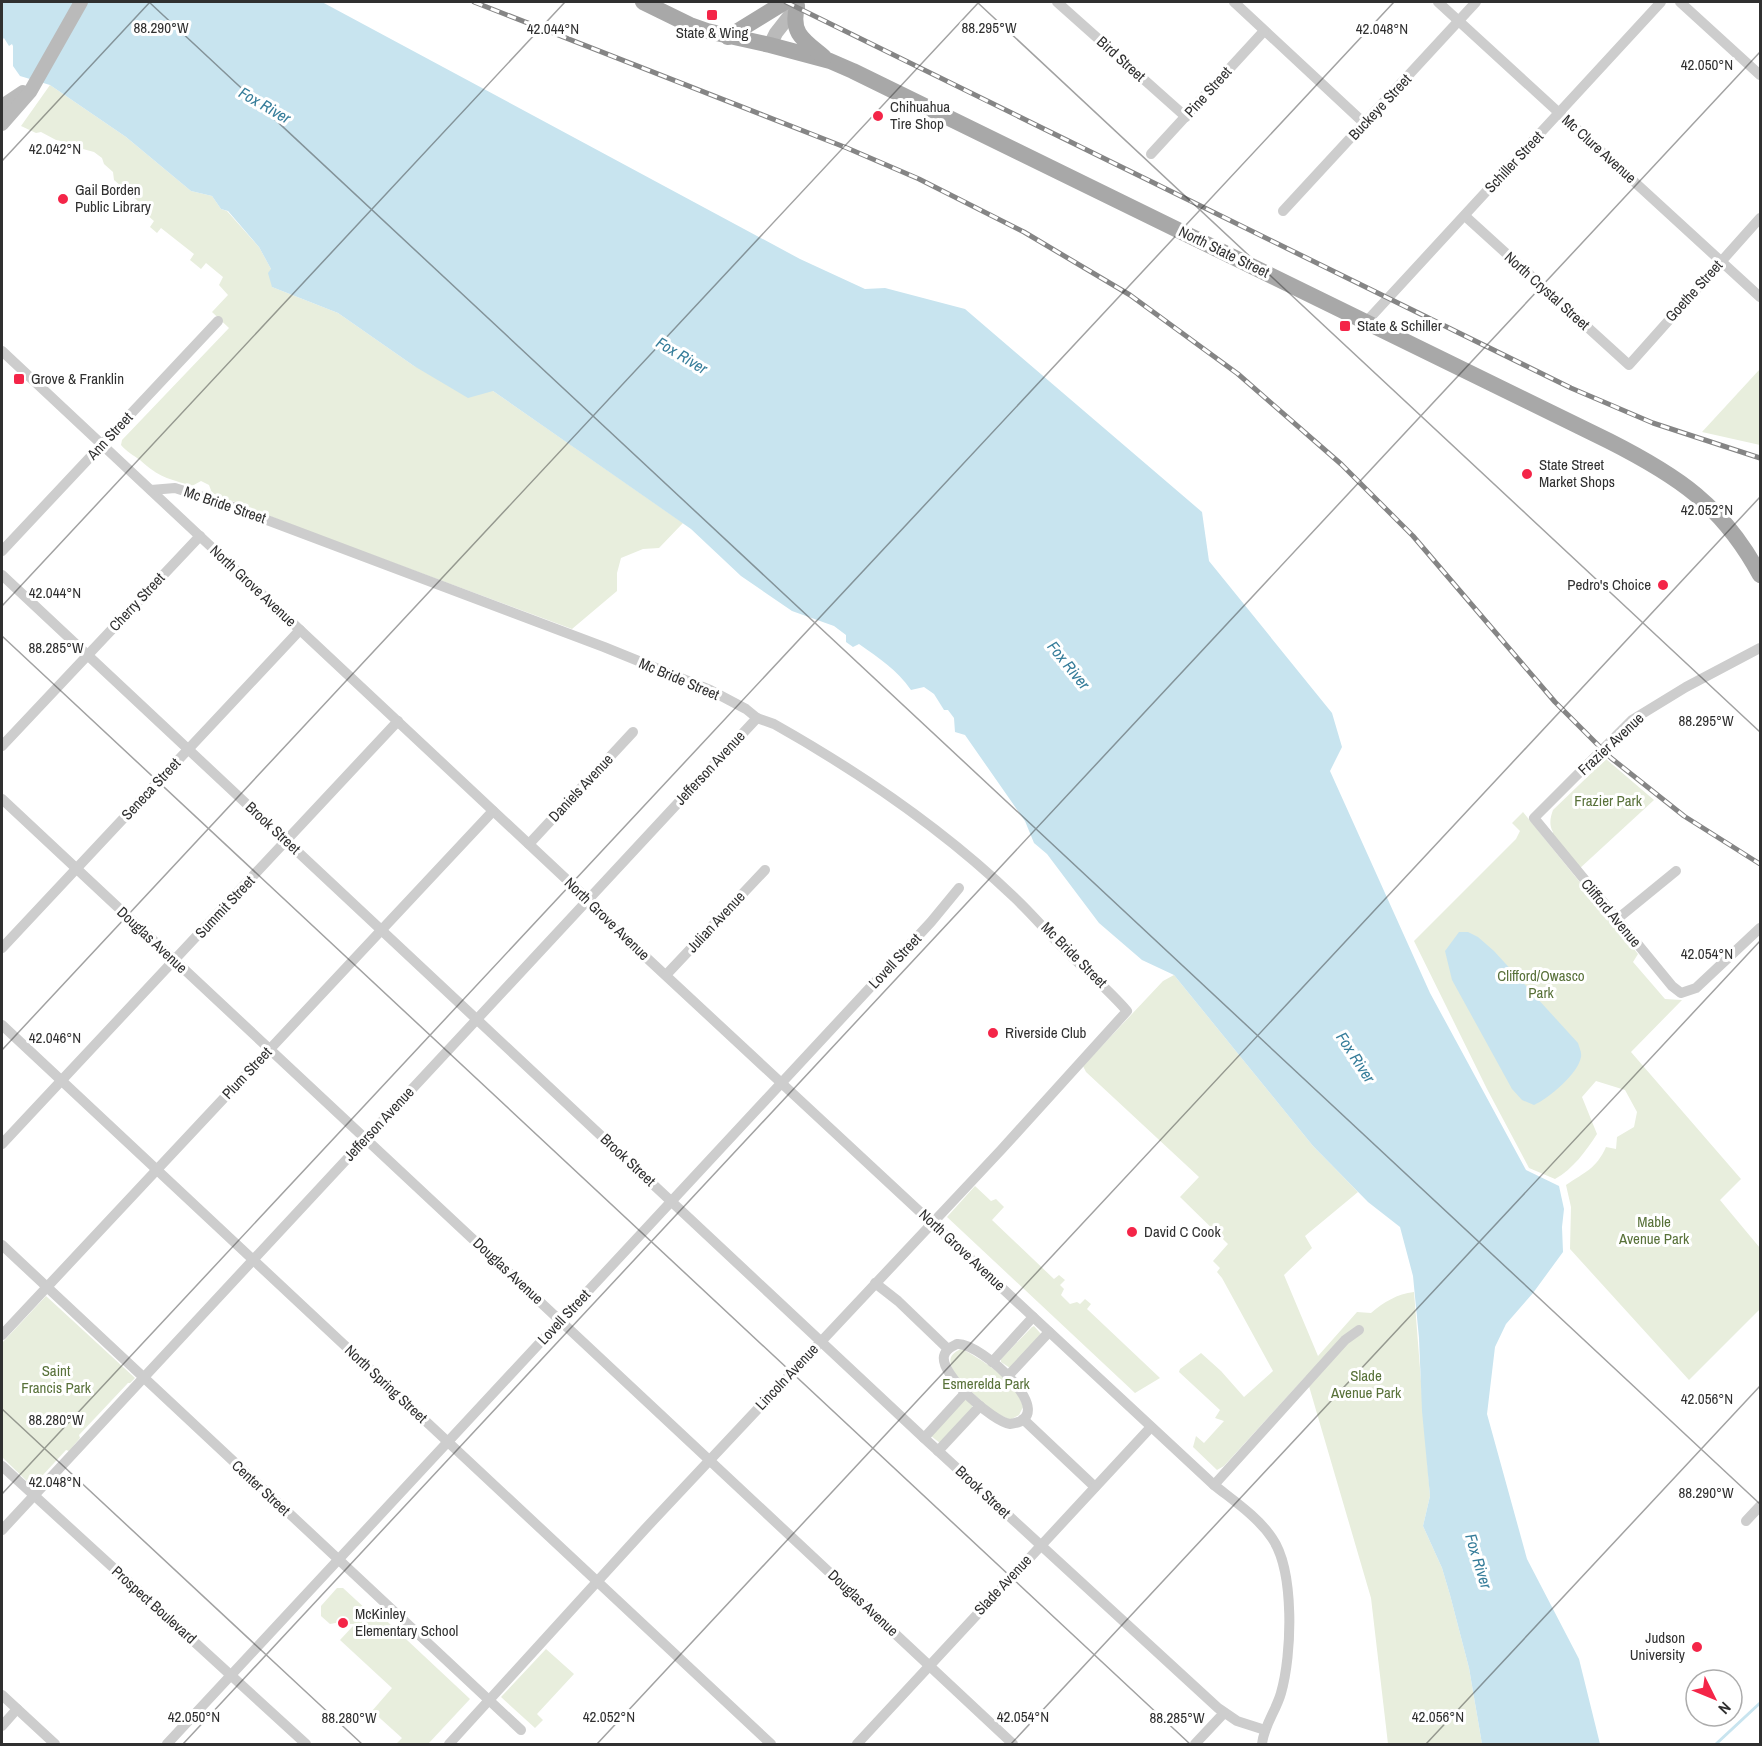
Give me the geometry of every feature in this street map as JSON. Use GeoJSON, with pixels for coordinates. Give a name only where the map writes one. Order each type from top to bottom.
{"type":"FeatureCollection","features":[{"type":"Feature","properties":{"kind":"main road"},"geometry":{"type":"LineString","coordinates":[[2,124],[30,92],[81,2]]}},
{"type":"Feature","properties":{"kind":"main road","name":"North State Street"},"geometry":{"type":"LineString","coordinates":[[643,2],[690,25],[728,37],[766,44],[830,61],[884,85],[1609,441],[1670,475],[1714,511],[1737,537],[1761,575]]}},
{"type":"Feature","properties":{"kind":"main road"},"geometry":{"type":"LineString","coordinates":[[728,37],[792,3]]}},
{"type":"Feature","properties":{"kind":"main road"},"geometry":{"type":"LineString","coordinates":[[766,44],[776,33],[792,3]]}},
{"type":"Feature","properties":{"kind":"main road"},"geometry":{"type":"LineString","coordinates":[[792,3],[798,34],[830,61]]}},
{"type":"Feature","properties":{"kind":"main road"},"geometry":{"type":"LineString","coordinates":[[2,106],[35,84]]}},
{"type":"Feature","properties":{"kind":"street","name":"Bird Street"},"geometry":{"type":"LineString","coordinates":[[1057,2],[1186,117]]}},
{"type":"Feature","properties":{"kind":"street"},"geometry":{"type":"LineString","coordinates":[[1234,2],[1364,123]]}},
{"type":"Feature","properties":{"kind":"street","name":"Mc Clure Avenue"},"geometry":{"type":"LineString","coordinates":[[1438,2],[1761,297]]}},
{"type":"Feature","properties":{"kind":"street","name":"Buckeye Street"},"geometry":{"type":"LineString","coordinates":[[1283,211],[1476,2]]}},
{"type":"Feature","properties":{"kind":"street","name":"Schiller Street"},"geometry":{"type":"LineString","coordinates":[[1366,322],[1661,2]]}},
{"type":"Feature","properties":{"kind":"street"},"geometry":{"type":"LineString","coordinates":[[1680,2],[1761,75]]}},
{"type":"Feature","properties":{"kind":"street","name":"Pine Street"},"geometry":{"type":"LineString","coordinates":[[1151,154],[1264,31]]}},
{"type":"Feature","properties":{"kind":"street","name":"North Crystal Street"},"geometry":{"type":"LineString","coordinates":[[1465,216],[1629,365]]}},
{"type":"Feature","properties":{"kind":"street","name":"Goethe Street"},"geometry":{"type":"LineString","coordinates":[[1629,365],[1761,218]]}},
{"type":"Feature","properties":{"kind":"street","name":"Ann Street"},"geometry":{"type":"LineString","coordinates":[[2,551],[218,321]]}},
{"type":"Feature","properties":{"kind":"street","name":"North Grove Avenue"},"geometry":{"type":"LineString","coordinates":[[3,354],[102,444],[1049,1332],[1267,1532],[1280,1552],[1283,1564],[1288,1600],[1287,1660],[1281,1693],[1265,1730],[1262,1744]]}},
{"type":"Feature","properties":{"kind":"street","name":"Mc Bride Street"},"geometry":{"type":"LineString","coordinates":[[151,490],[174,488],[222,503],[604,647],[710,690],[757,718],[774,724],[909,809],[945,837],[1013,896],[1065,950],[1109,990],[1127,1011]]}},
{"type":"Feature","properties":{"kind":"street","name":"Cherry Street"},"geometry":{"type":"LineString","coordinates":[[2,746],[200,536]]}},
{"type":"Feature","properties":{"kind":"street","name":"Brook Street"},"geometry":{"type":"LineString","coordinates":[[2,575],[1040,1545],[1224,1713],[1237,1721],[1265,1730]]}},
{"type":"Feature","properties":{"kind":"street","name":"Seneca Street"},"geometry":{"type":"LineString","coordinates":[[2,948],[300,630]]}},
{"type":"Feature","properties":{"kind":"street","name":"Frazier Avenue"},"geometry":{"type":"LineString","coordinates":[[1534,818],[1632,720],[1686,687],[1761,648]]}},
{"type":"Feature","properties":{"kind":"street","name":"Jefferson Avenue"},"geometry":{"type":"LineString","coordinates":[[2,1530],[757,718]]}},
{"type":"Feature","properties":{"kind":"street","name":"Summit Street"},"geometry":{"type":"LineString","coordinates":[[2,1144],[398,721]]}},
{"type":"Feature","properties":{"kind":"street","name":"Daniels Avenue"},"geometry":{"type":"LineString","coordinates":[[529,844],[633,732]]}},
{"type":"Feature","properties":{"kind":"street","name":"Douglas Avenue"},"geometry":{"type":"LineString","coordinates":[[2,799],[1013,1744]]}},
{"type":"Feature","properties":{"kind":"street","name":"Plum Street"},"geometry":{"type":"LineString","coordinates":[[2,1335],[493,811]]}},
{"type":"Feature","properties":{"kind":"street","name":"Clifford Avenue"},"geometry":{"type":"LineString","coordinates":[[1534,818],[1616,920],[1681,993],[1696,988],[1761,928]]}},
{"type":"Feature","properties":{"kind":"street","name":"Julian Avenue"},"geometry":{"type":"LineString","coordinates":[[666,975],[765,870]]}},
{"type":"Feature","properties":{"kind":"street"},"geometry":{"type":"LineString","coordinates":[[1616,920],[1676,871]]}},
{"type":"Feature","properties":{"kind":"street","name":"Lovell Street"},"geometry":{"type":"LineString","coordinates":[[167,1744],[932,922],[959,888]]}},
{"type":"Feature","properties":{"kind":"street","name":"Lincoln Avenue"},"geometry":{"type":"LineString","coordinates":[[449,1744],[596,1582],[1127,1011]]}},
{"type":"Feature","properties":{"kind":"street","name":"North Spring Street"},"geometry":{"type":"LineString","coordinates":[[2,1025],[771,1744]]}},
{"type":"Feature","properties":{"kind":"street","name":"Center Street"},"geometry":{"type":"LineString","coordinates":[[2,1245],[521,1731]]}},
{"type":"Feature","properties":{"kind":"street"},"geometry":{"type":"LineString","coordinates":[[875,1283],[898,1301],[948,1348]]}},
{"type":"Feature","properties":{"kind":"street"},"geometry":{"type":"LineString","coordinates":[[992,1362],[1033,1317]]}},
{"type":"Feature","properties":{"kind":"street"},"geometry":{"type":"LineString","coordinates":[[1214,1485],[1345,1340],[1359,1330]]}},
{"type":"Feature","properties":{"kind":"street"},"geometry":{"type":"LineString","coordinates":[[1008,1376],[1049,1332]]}},
{"type":"Feature","properties":{"kind":"street"},"geometry":{"type":"LineString","coordinates":[[962,1344],[973,1348],[1008,1376],[1028,1401],[1027,1414],[1023,1419],[1014,1424],[1005,1424],[980,1406],[952,1378],[946,1368],[944,1359],[948,1348],[962,1344]]}},
{"type":"Feature","properties":{"kind":"street"},"geometry":{"type":"LineString","coordinates":[[924,1438],[966,1392]]}},
{"type":"Feature","properties":{"kind":"street"},"geometry":{"type":"LineString","coordinates":[[938,1451],[980,1406]]}},
{"type":"Feature","properties":{"kind":"street"},"geometry":{"type":"LineString","coordinates":[[1023,1419],[1095,1487]]}},
{"type":"Feature","properties":{"kind":"street","name":"Slade Avenue"},"geometry":{"type":"LineString","coordinates":[[857,1744],[1151,1427]]}},
{"type":"Feature","properties":{"kind":"street","name":"Prospect Boulevard"},"geometry":{"type":"LineString","coordinates":[[2,1466],[306,1744]]}},
{"type":"Feature","properties":{"kind":"street"},"geometry":{"type":"LineString","coordinates":[[1746,1521],[1761,1506]]}},
{"type":"Feature","properties":{"kind":"street"},"geometry":{"type":"LineString","coordinates":[[2,1695],[55,1744]]}},
{"type":"Feature","properties":{"kind":"street"},"geometry":{"type":"LineString","coordinates":[[2,1726],[17,1709]]}},
{"type":"Feature","properties":{"kind":"street"},"geometry":{"type":"LineString","coordinates":[[1195,1744],[1224,1713]]}},
{"type":"Feature","properties":{"kind":"green space"},"geometry":{"type":"Polygon","coordinates":[[[50,85],[126,137],[191,191],[212,196],[221,209],[227,211],[259,247],[271,269],[272,287],[338,313],[414,366],[493,391],[683,523],[659,548],[643,549],[621,558],[617,573],[617,591],[572,629],[212,493],[209,485],[201,481],[192,486],[153,471],[121,445],[122,440],[229,328],[212,312],[228,295],[219,285],[223,277],[206,263],[201,269],[190,260],[194,254],[161,228],[157,233],[150,227],[154,221],[140,209],[139,202],[114,180],[113,172],[104,164],[102,158],[94,152],[83,149],[80,145],[56,140],[41,132],[36,133],[21,126],[50,85]]]}},
{"type":"Feature","properties":{"kind":"green space"},"geometry":{"type":"Polygon","coordinates":[[[1760,369],[1760,445],[1702,432],[1760,369]]]}},
{"type":"Feature","properties":{"kind":"green space","name":"Frazier Park"},"geometry":{"type":"Polygon","coordinates":[[[1606,759],[1654,800],[1579,869],[1551,835],[1553,832],[1550,824],[1551,816],[1553,810],[1606,759]]]}},
{"type":"Feature","properties":{"kind":"green space","name":"Clifford/Owasco Park"},"geometry":{"type":"Polygon","coordinates":[[[1523,812],[1638,954],[1633,962],[1665,999],[1682,1000],[1631,1052],[1741,1179],[1720,1200],[1760,1248],[1760,1309],[1689,1380],[1570,1249],[1571,1207],[1566,1185],[1594,1165],[1606,1147],[1616,1149],[1617,1137],[1634,1127],[1637,1112],[1625,1090],[1596,1081],[1582,1097],[1597,1134],[1568,1170],[1555,1179],[1529,1168],[1414,941],[1516,839],[1520,831],[1512,823],[1523,812]]]}},
{"type":"Feature","properties":{"kind":"green space","name":"Slade Avenue Park"},"geometry":{"type":"Polygon","coordinates":[[[1174,975],[1313,1146],[1358,1192],[1305,1236],[1312,1248],[1284,1275],[1318,1356],[1357,1312],[1371,1313],[1391,1299],[1414,1292],[1430,1496],[1423,1526],[1442,1568],[1450,1595],[1469,1668],[1482,1744],[1388,1744],[1371,1598],[1306,1376],[1224,1466],[1217,1470],[1193,1447],[1196,1436],[1204,1443],[1224,1421],[1215,1418],[1220,1410],[1179,1372],[1180,1369],[1201,1353],[1244,1397],[1273,1371],[1217,1272],[1220,1268],[1213,1261],[1228,1244],[1180,1197],[1199,1177],[1086,1072],[1083,1066],[1163,981],[1174,975]]]}},
{"type":"Feature","properties":{"kind":"green space"},"geometry":{"type":"Polygon","coordinates":[[[975,1186],[991,1201],[996,1199],[1004,1207],[992,1220],[1054,1279],[1059,1275],[1065,1280],[1060,1285],[1064,1289],[1061,1295],[1070,1304],[1077,1302],[1080,1304],[1085,1299],[1091,1304],[1087,1309],[1160,1378],[1135,1393],[947,1217],[975,1186]]]}},
{"type":"Feature","properties":{"kind":"green space","name":"Saint Francis Park"},"geometry":{"type":"Polygon","coordinates":[[[46,1296],[135,1378],[79,1435],[80,1438],[69,1451],[66,1450],[36,1484],[31,1485],[2,1457],[2,1343],[46,1296]]]}},
{"type":"Feature","properties":{"kind":"green space"},"geometry":{"type":"Polygon","coordinates":[[[1034,1326],[1041,1334],[1010,1368],[1001,1362],[1001,1359],[1034,1326]]]}},
{"type":"Feature","properties":{"kind":"green space","name":"Esmerelda Park"},"geometry":{"type":"Polygon","coordinates":[[[962,1349],[980,1359],[1014,1389],[1023,1407],[1019,1415],[1010,1420],[993,1411],[959,1378],[951,1365],[951,1358],[954,1353],[962,1349]]]}},
{"type":"Feature","properties":{"kind":"green space"},"geometry":{"type":"Polygon","coordinates":[[[964,1400],[969,1400],[972,1408],[940,1443],[931,1436],[964,1400]]]}},
{"type":"Feature","properties":{"kind":"green space"},"geometry":{"type":"Polygon","coordinates":[[[337,1588],[343,1588],[368,1611],[361,1624],[341,1622],[330,1624],[321,1616],[321,1606],[337,1588]]]}},
{"type":"Feature","properties":{"kind":"green space"},"geometry":{"type":"Polygon","coordinates":[[[376,1611],[470,1699],[428,1744],[396,1744],[402,1738],[372,1711],[392,1688],[340,1640],[354,1625],[363,1625],[376,1611]]]}},
{"type":"Feature","properties":{"kind":"green space"},"geometry":{"type":"Polygon","coordinates":[[[546,1649],[574,1674],[537,1714],[543,1720],[535,1728],[501,1697],[546,1649]]]}},
{"type":"Feature","properties":{"kind":"water","name":"Fox River"},"geometry":{"type":"Polygon","coordinates":[[[2,2],[322,2],[800,259],[865,289],[885,288],[965,309],[1202,512],[1209,561],[1332,713],[1342,747],[1330,771],[1430,993],[1526,1170],[1559,1186],[1564,1209],[1563,1252],[1533,1293],[1506,1324],[1495,1347],[1487,1414],[1527,1559],[1579,1659],[1600,1744],[1482,1744],[1469,1668],[1450,1595],[1442,1568],[1423,1526],[1430,1496],[1422,1411],[1419,1338],[1413,1276],[1400,1227],[1368,1202],[1313,1146],[1174,975],[1142,960],[1099,923],[1047,854],[1034,843],[1025,821],[965,735],[955,732],[954,718],[948,710],[944,710],[934,694],[924,687],[911,690],[894,670],[874,654],[859,644],[853,647],[846,642],[846,635],[834,626],[792,611],[741,576],[691,529],[493,391],[468,398],[414,366],[338,313],[272,287],[268,273],[271,269],[259,247],[228,211],[221,209],[212,196],[191,191],[126,137],[50,85],[20,76],[13,66],[12,44],[9,46],[4,38],[2,40],[2,2]]]}},
{"type":"Feature","properties":{"kind":"water"},"geometry":{"type":"Polygon","coordinates":[[[1459,932],[1468,932],[1478,937],[1494,951],[1578,1043],[1581,1051],[1579,1064],[1569,1078],[1555,1091],[1534,1105],[1522,1100],[1512,1089],[1452,980],[1445,951],[1459,932]]]}},
{"type":"Feature","properties":{"kind":"waterway"},"geometry":{"type":"LineString","coordinates":[[1716,1744],[1760,1703]]}},
{"type":"Feature","properties":{"kind":"railway"},"geometry":{"type":"LineString","coordinates":[[474,2],[847,148],[919,179],[1024,232],[1130,295],[1238,374],[1341,464],[1413,536],[1555,702],[1611,758],[1684,816],[1760,864]]}},
{"type":"Feature","properties":{"kind":"railway"},"geometry":{"type":"LineString","coordinates":[[786,2],[1571,388],[1653,423],[1760,458]]}},
{"type":"Feature","properties":{"kind":"place","name":"State & Wing"},"geometry":{"type":"Point","coordinates":[712,15]}},
{"type":"Feature","properties":{"kind":"place","name":"Chihuahua Tire Shop"},"geometry":{"type":"Point","coordinates":[878,116]}},
{"type":"Feature","properties":{"kind":"place","name":"Gail Borden Public Library"},"geometry":{"type":"Point","coordinates":[63,199]}},
{"type":"Feature","properties":{"kind":"place","name":"State & Schiller"},"geometry":{"type":"Point","coordinates":[1345,326]}},
{"type":"Feature","properties":{"kind":"place","name":"Grove & Franklin"},"geometry":{"type":"Point","coordinates":[19,379]}},
{"type":"Feature","properties":{"kind":"place","name":"State Street Market Shops"},"geometry":{"type":"Point","coordinates":[1527,474]}},
{"type":"Feature","properties":{"kind":"place","name":"Pedro's Choice"},"geometry":{"type":"Point","coordinates":[1663,585]}},
{"type":"Feature","properties":{"kind":"place","name":"Riverside Club"},"geometry":{"type":"Point","coordinates":[993,1033]}},
{"type":"Feature","properties":{"kind":"place","name":"David C Cook"},"geometry":{"type":"Point","coordinates":[1132,1232]}},
{"type":"Feature","properties":{"kind":"place","name":"McKinley Elementary School"},"geometry":{"type":"Point","coordinates":[343,1623]}},
{"type":"Feature","properties":{"kind":"place","name":"Judson University"},"geometry":{"type":"Point","coordinates":[1697,1647]}},
{"type":"Feature","properties":{"kind":"park label","name":"Mable Avenue Park"},"geometry":{"type":"Point","coordinates":[1654,1230]}}]}
